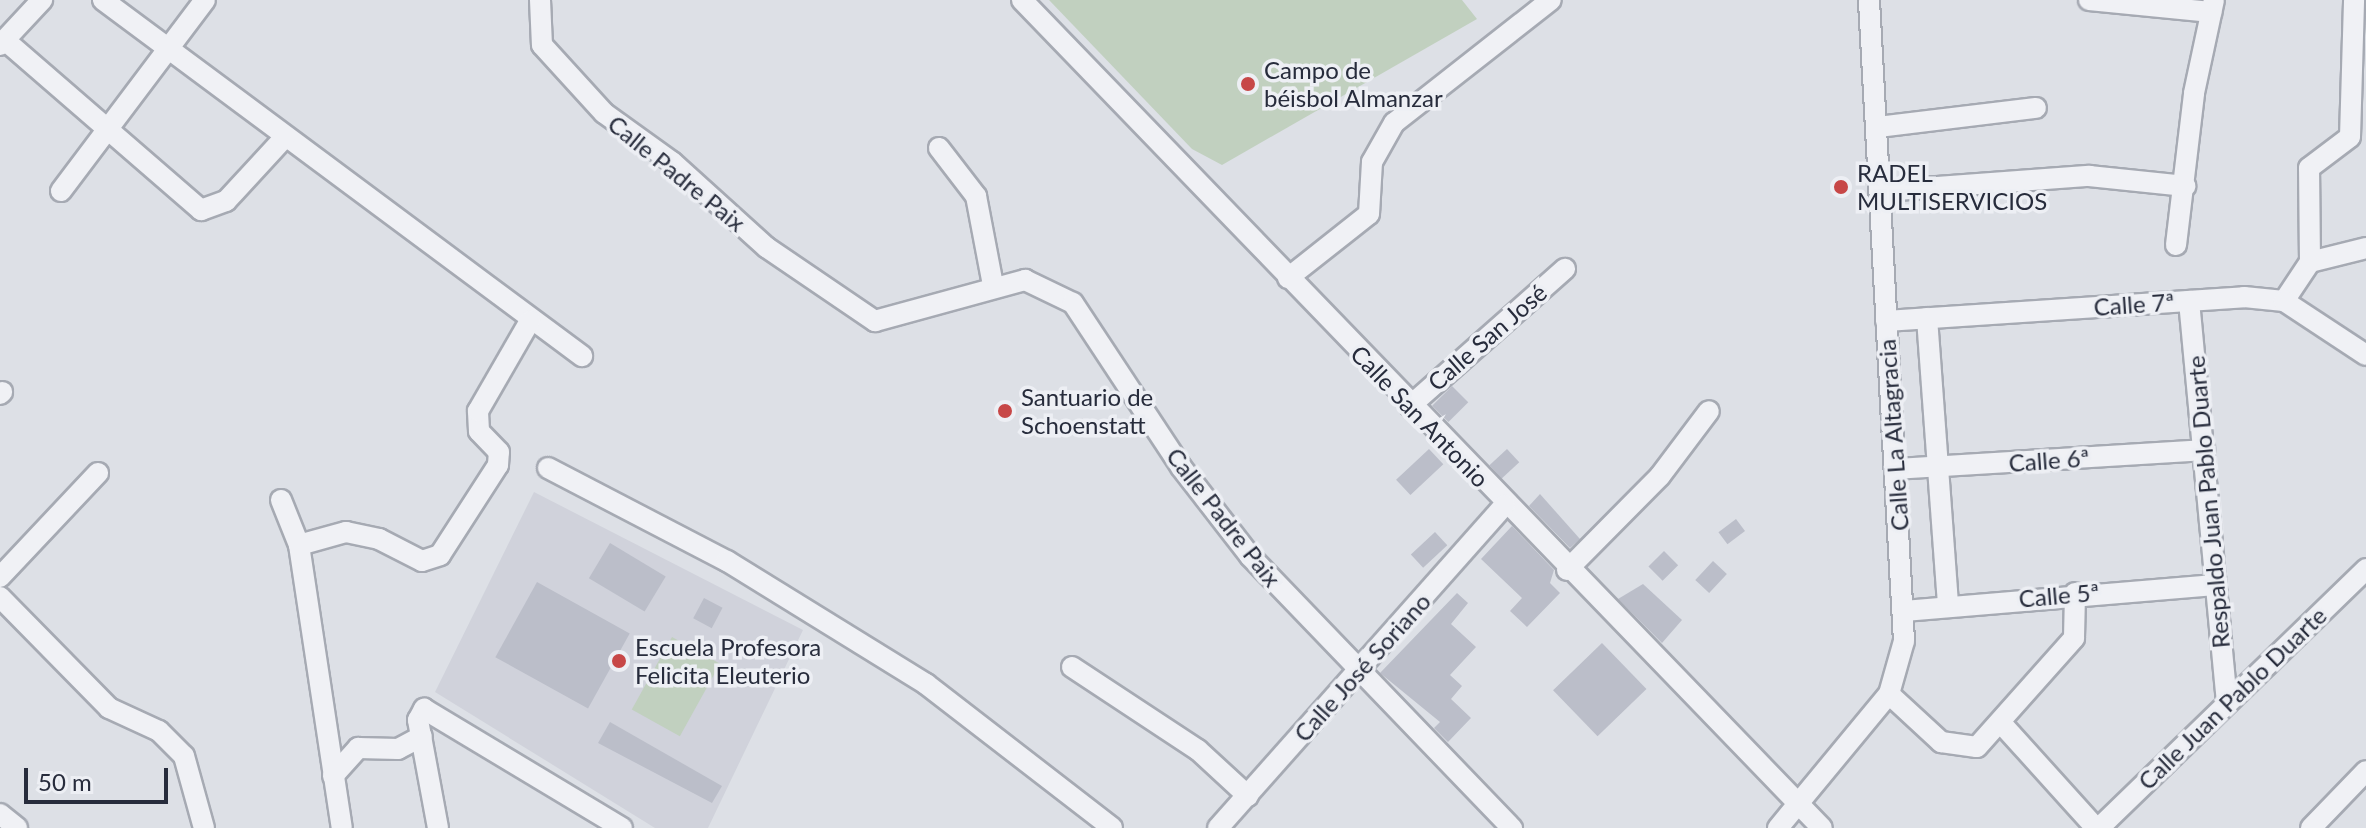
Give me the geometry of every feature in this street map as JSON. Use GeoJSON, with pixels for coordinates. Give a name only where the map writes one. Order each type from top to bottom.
{"type":"FeatureCollection","features":[{"type":"Feature","properties":{"kind":"street"},"geometry":{"type":"LineString","coordinates":[[42,0],[3,43],[201,210],[226,201],[285,137]]}},
{"type":"Feature","properties":{"kind":"street"},"geometry":{"type":"LineString","coordinates":[[103,0],[530,321],[582,356]]}},
{"type":"Feature","properties":{"kind":"street"},"geometry":{"type":"LineString","coordinates":[[61,191],[109,132],[205,0]]}},
{"type":"Feature","properties":{"kind":"street","name":"Calle Padre Paix"},"geometry":{"type":"LineString","coordinates":[[540,0],[542,45],[604,113],[672,162],[766,247],[875,321],[993,285],[1025,280],[1073,303],[1181,467],[1358,674],[1512,828]]}},
{"type":"Feature","properties":{"kind":"street","name":"Calle San Antonio"},"geometry":{"type":"LineString","coordinates":[[1022,0],[1567,570],[1822,828]]}},
{"type":"Feature","properties":{"kind":"street"},"geometry":{"type":"LineString","coordinates":[[1288,278],[1369,214],[1372,162],[1394,123],[1551,0]]}},
{"type":"Feature","properties":{"kind":"street","name":"Calle La Altagracia"},"geometry":{"type":"LineString","coordinates":[[1778,828],[1889,694],[1905,611],[1886,321],[1883,191],[1869,0]]}},
{"type":"Feature","properties":{"kind":"street"},"geometry":{"type":"LineString","coordinates":[[2089,0],[2213,6],[2176,245]]}},
{"type":"Feature","properties":{"kind":"street"},"geometry":{"type":"LineString","coordinates":[[2284,301],[2310,262],[2309,168],[2350,137],[2360,59],[2354,0]]}},
{"type":"Feature","properties":{"kind":"street"},"geometry":{"type":"LineString","coordinates":[[1878,127],[2036,108]]}},
{"type":"Feature","properties":{"kind":"street"},"geometry":{"type":"LineString","coordinates":[[939,148],[976,196],[993,285]]}},
{"type":"Feature","properties":{"kind":"street"},"geometry":{"type":"LineString","coordinates":[[1883,191],[2089,176],[2185,186]]}},
{"type":"Feature","properties":{"kind":"street"},"geometry":{"type":"LineString","coordinates":[[2310,262],[2366,248]]}},
{"type":"Feature","properties":{"kind":"street","name":"Calle San José"},"geometry":{"type":"LineString","coordinates":[[1410,406],[1565,269]]}},
{"type":"Feature","properties":{"kind":"street","name":"Calle 7ª"},"geometry":{"type":"LineString","coordinates":[[1886,321],[2189,301],[2284,301],[2345,334],[2366,355]]}},
{"type":"Feature","properties":{"kind":"street","name":"Respaldo Juan Pablo Duarte"},"geometry":{"type":"LineString","coordinates":[[2189,301],[2227,703]]}},
{"type":"Feature","properties":{"kind":"street"},"geometry":{"type":"LineString","coordinates":[[1927,318],[1935,467],[1948,606]]}},
{"type":"Feature","properties":{"kind":"street"},"geometry":{"type":"LineString","coordinates":[[299,545],[346,532],[379,539],[422,561],[440,555],[498,465],[499,452],[479,431],[478,411],[530,321]]}},
{"type":"Feature","properties":{"kind":"street"},"geometry":{"type":"LineString","coordinates":[[1567,570],[1660,476],[1709,411]]}},
{"type":"Feature","properties":{"kind":"street","name":"Calle 6ª"},"geometry":{"type":"LineString","coordinates":[[1895,469],[2204,450]]}},
{"type":"Feature","properties":{"kind":"street"},"geometry":{"type":"LineString","coordinates":[[548,468],[727,561],[926,684],[1112,828]]}},
{"type":"Feature","properties":{"kind":"street"},"geometry":{"type":"LineString","coordinates":[[0,577],[98,473]]}},
{"type":"Feature","properties":{"kind":"street"},"geometry":{"type":"LineString","coordinates":[[281,500],[299,545],[342,828]]}},
{"type":"Feature","properties":{"kind":"street","name":"Calle José Soriano"},"geometry":{"type":"LineString","coordinates":[[1218,828],[1505,505]]}},
{"type":"Feature","properties":{"kind":"street","name":"Calle Juan Pablo Duarte"},"geometry":{"type":"LineString","coordinates":[[2098,828],[2366,569]]}},
{"type":"Feature","properties":{"kind":"street","name":"Calle 5ª"},"geometry":{"type":"LineString","coordinates":[[1905,611],[2075,593],[2214,585]]}},
{"type":"Feature","properties":{"kind":"street"},"geometry":{"type":"LineString","coordinates":[[1889,694],[1941,742],[1961,749],[1977,747],[2076,634],[2075,593]]}},
{"type":"Feature","properties":{"kind":"street"},"geometry":{"type":"LineString","coordinates":[[0,597],[109,708],[159,731],[184,756],[204,828]]}},
{"type":"Feature","properties":{"kind":"street"},"geometry":{"type":"LineString","coordinates":[[1072,667],[1186,741],[1248,796]]}},
{"type":"Feature","properties":{"kind":"street"},"geometry":{"type":"LineString","coordinates":[[438,828],[422,736],[424,709],[602,821],[622,828]]}},
{"type":"Feature","properties":{"kind":"street"},"geometry":{"type":"LineString","coordinates":[[2001,723],[2098,828]]}},
{"type":"Feature","properties":{"kind":"street"},"geometry":{"type":"LineString","coordinates":[[333,776],[358,748],[398,749],[422,736]]}},
{"type":"Feature","properties":{"kind":"street"},"geometry":{"type":"LineString","coordinates":[[2311,828],[2366,771]]}},
{"type":"Feature","properties":{"kind":"street"},"geometry":{"type":"LineString","coordinates":[[0,814],[17,828]]}},
{"type":"Feature","properties":{"kind":"shaded area","name":"Escuela Profesora Felicita Eleuterio"},"geometry":{"type":"Polygon","coordinates":[[[534,492],[803,630],[708,828],[655,828],[435,692],[534,492]]]}},
{"type":"Feature","properties":{"kind":"green space","name":"Campo de béisbol Almanzar"},"geometry":{"type":"Polygon","coordinates":[[[1049,0],[1462,0],[1477,19],[1222,165],[1192,149],[1049,0]]]}},
{"type":"Feature","properties":{"kind":"green space"},"geometry":{"type":"Polygon","coordinates":[[[672,637],[720,664],[680,736],[632,710],[672,637]]]}},
{"type":"Feature","properties":{"kind":"building"},"geometry":{"type":"Polygon","coordinates":[[[1452,386],[1468,402],[1448,422],[1432,406],[1452,386]]]}},
{"type":"Feature","properties":{"kind":"building"},"geometry":{"type":"Polygon","coordinates":[[[1429,449],[1443,464],[1410,495],[1396,480],[1429,449]]]}},
{"type":"Feature","properties":{"kind":"building"},"geometry":{"type":"Polygon","coordinates":[[[1507,449],[1519,462],[1502,479],[1489,465],[1507,449]]]}},
{"type":"Feature","properties":{"kind":"building"},"geometry":{"type":"Polygon","coordinates":[[[1540,494],[1580,539],[1570,548],[1529,506],[1540,494]]]}},
{"type":"Feature","properties":{"kind":"building"},"geometry":{"type":"Polygon","coordinates":[[[1736,519],[1745,531],[1727,544],[1718,532],[1736,519]]]}},
{"type":"Feature","properties":{"kind":"building"},"geometry":{"type":"Polygon","coordinates":[[[1512,526],[1554,570],[1550,583],[1560,593],[1527,627],[1510,611],[1522,598],[1481,559],[1512,526]]]}},
{"type":"Feature","properties":{"kind":"building"},"geometry":{"type":"Polygon","coordinates":[[[1435,532],[1447,545],[1423,568],[1411,555],[1435,532]]]}},
{"type":"Feature","properties":{"kind":"building"},"geometry":{"type":"Polygon","coordinates":[[[610,543],[666,576],[645,612],[589,578],[610,543]]]}},
{"type":"Feature","properties":{"kind":"building"},"geometry":{"type":"Polygon","coordinates":[[[1664,551],[1678,565],[1663,581],[1648,567],[1664,551]]]}},
{"type":"Feature","properties":{"kind":"building"},"geometry":{"type":"Polygon","coordinates":[[[1713,561],[1727,574],[1709,593],[1695,580],[1713,561]]]}},
{"type":"Feature","properties":{"kind":"building"},"geometry":{"type":"Polygon","coordinates":[[[537,582],[630,633],[588,709],[495,657],[537,582]]]}},
{"type":"Feature","properties":{"kind":"building"},"geometry":{"type":"Polygon","coordinates":[[[1643,584],[1682,620],[1662,643],[1618,599],[1643,584]]]}},
{"type":"Feature","properties":{"kind":"building"},"geometry":{"type":"Polygon","coordinates":[[[1457,593],[1468,603],[1451,624],[1476,647],[1450,675],[1462,686],[1451,699],[1471,718],[1448,742],[1434,728],[1440,722],[1380,673],[1457,593]]]}},
{"type":"Feature","properties":{"kind":"building"},"geometry":{"type":"Polygon","coordinates":[[[704,598],[723,608],[712,628],[693,618],[704,598]]]}},
{"type":"Feature","properties":{"kind":"building"},"geometry":{"type":"Polygon","coordinates":[[[1602,643],[1646,689],[1598,736],[1553,690],[1602,643]]]}},
{"type":"Feature","properties":{"kind":"building"},"geometry":{"type":"Polygon","coordinates":[[[610,722],[722,786],[712,803],[598,743],[610,722]]]}},
{"type":"Feature","properties":{"kind":"place","name":"Campo de béisbol Almanzar"},"geometry":{"type":"Point","coordinates":[1248,84]}},
{"type":"Feature","properties":{"kind":"place","name":"RADEL MULTISERVICIOS"},"geometry":{"type":"Point","coordinates":[1841,187]}},
{"type":"Feature","properties":{"kind":"place","name":"Santuario de Schoenstatt"},"geometry":{"type":"Point","coordinates":[1005,411]}},
{"type":"Feature","properties":{"kind":"place","name":"Escuela Profesora Felicita Eleuterio"},"geometry":{"type":"Point","coordinates":[619,661]}}]}
